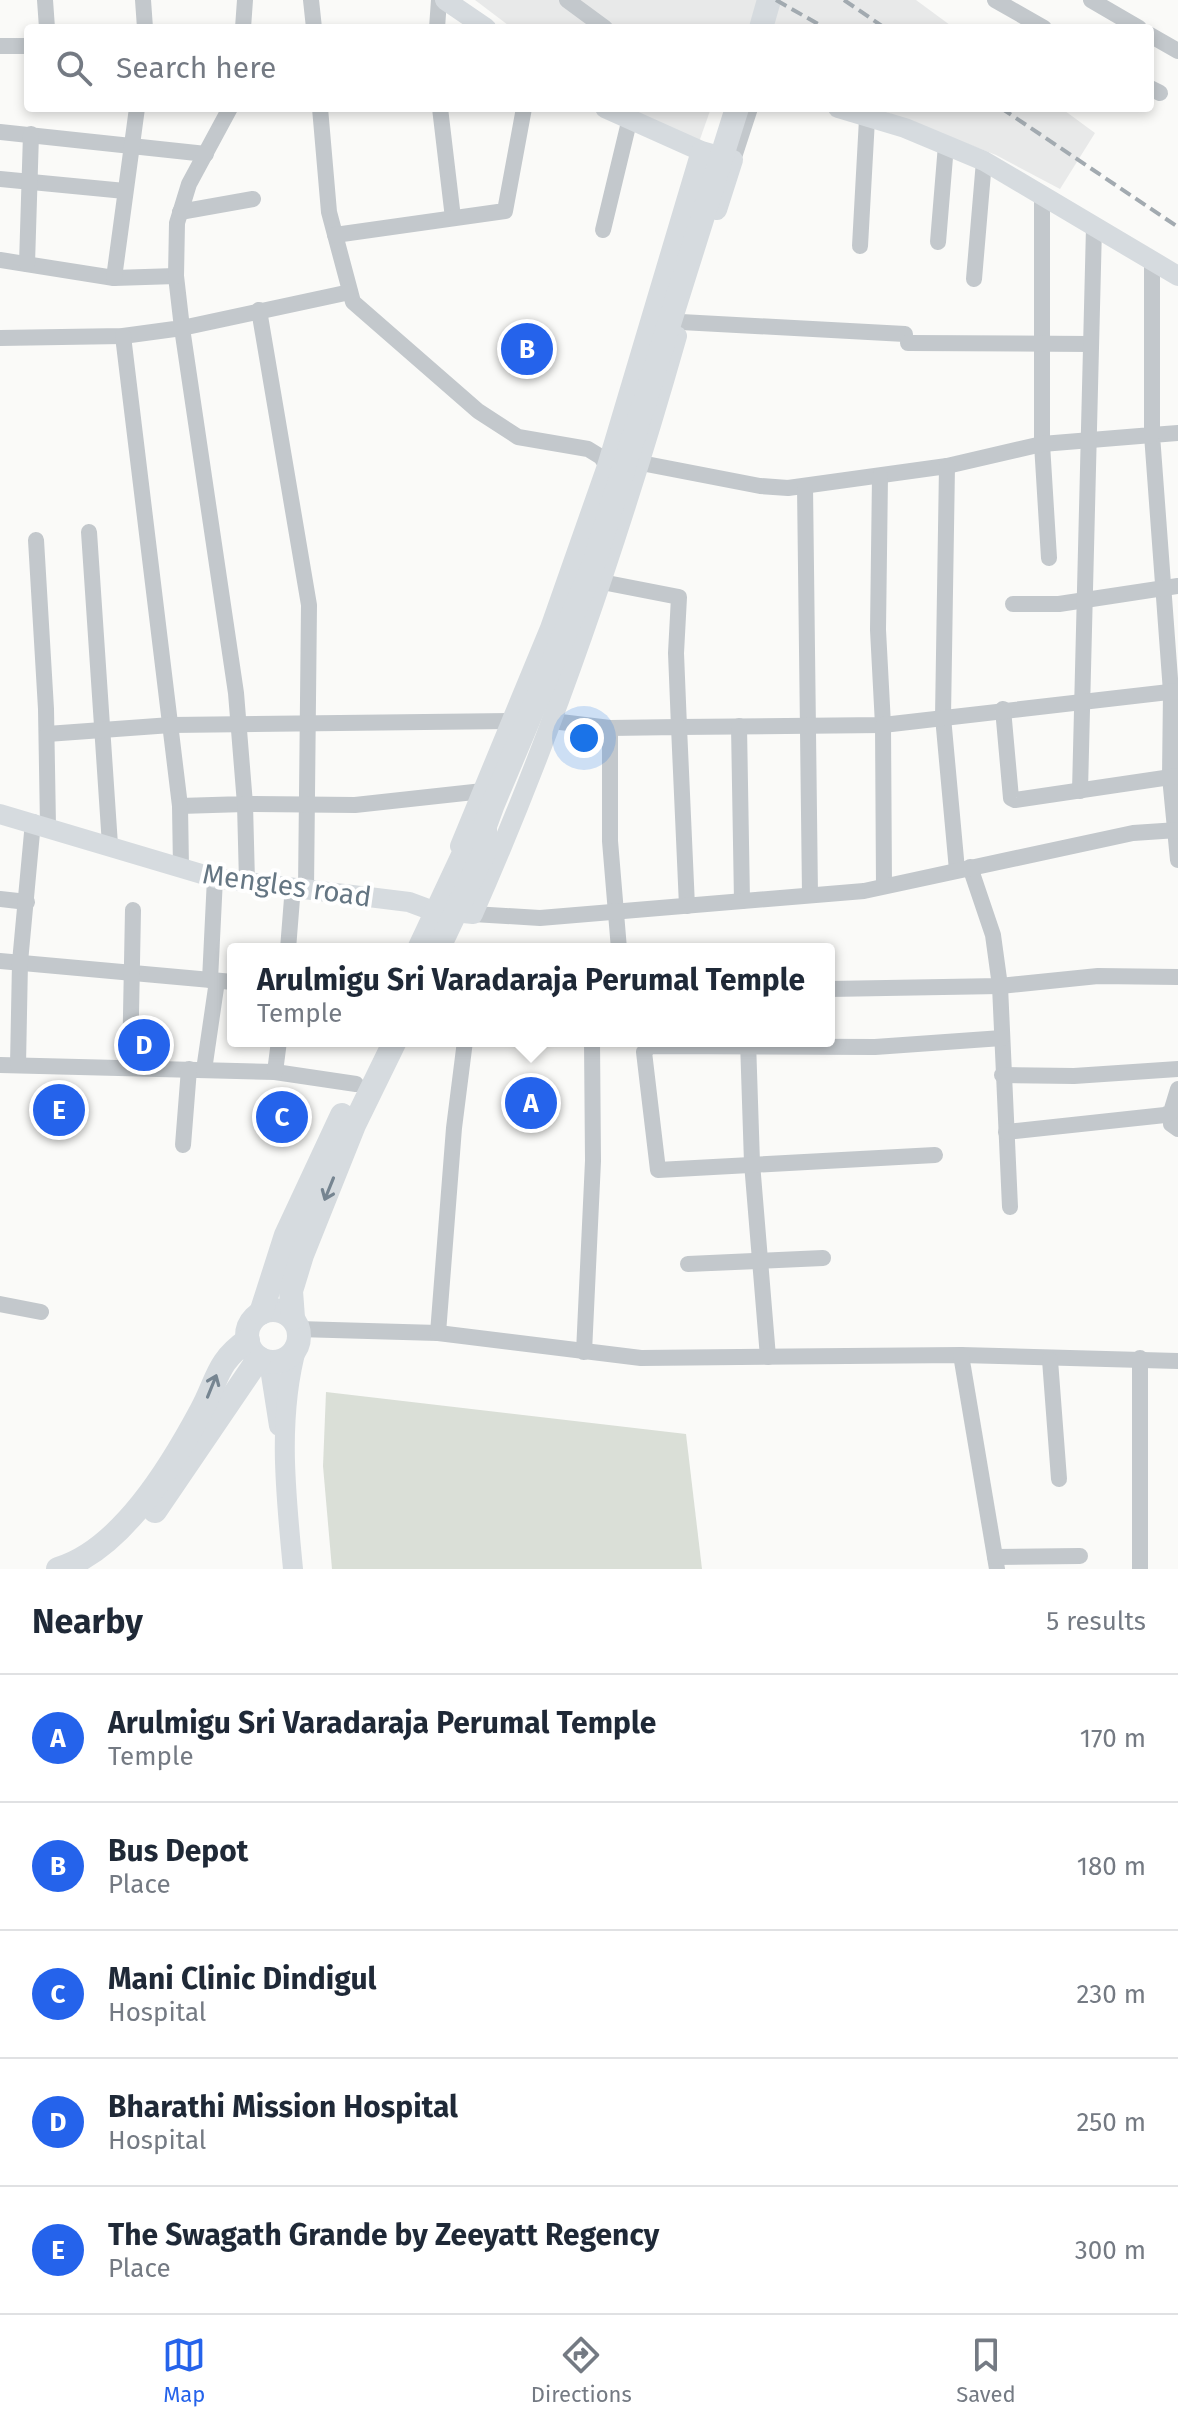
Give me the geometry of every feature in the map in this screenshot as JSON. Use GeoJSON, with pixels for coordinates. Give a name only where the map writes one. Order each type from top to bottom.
{"type":"FeatureCollection","features":[{"type":"Feature","properties":{"kind":"highway"},"geometry":{"type":"LineString","coordinates":[[762,24],[769,0]]}},
{"type":"Feature","properties":{"kind":"highway"},"geometry":{"type":"LineString","coordinates":[[424,943],[447,912],[485,850],[487,807],[592,569],[736,112]]}},
{"type":"Feature","properties":{"kind":"highway"},"geometry":{"type":"LineString","coordinates":[[439,943],[447,912]]}},
{"type":"Feature","properties":{"kind":"highway"},"geometry":{"type":"LineString","coordinates":[[259,1353],[248,1329],[261,1313],[286,1235],[374,1047]]}},
{"type":"Feature","properties":{"kind":"highway"},"geometry":{"type":"LineString","coordinates":[[58,1569],[82,1560],[105,1545],[127,1520],[184,1439],[228,1353],[259,1353],[280,1361],[292,1354],[296,1331],[291,1291],[302,1255],[354,1125],[392,1047]]}},
{"type":"Feature","properties":{"kind":"highway"},"geometry":{"type":"LineString","coordinates":[[261,1313],[283,1312],[296,1331]]}},
{"type":"Feature","properties":{"kind":"highway"},"geometry":{"type":"LineString","coordinates":[[93,1569],[138,1532],[163,1501],[259,1353]]}},
{"type":"Feature","properties":{"kind":"main road"},"geometry":{"type":"LineString","coordinates":[[445,0],[480,24]]}},
{"type":"Feature","properties":{"kind":"main road"},"geometry":{"type":"LineString","coordinates":[[447,912],[519,811],[602,582],[733,160],[701,151],[612,112]]}},
{"type":"Feature","properties":{"kind":"main road"},"geometry":{"type":"LineString","coordinates":[[849,112],[905,128],[984,161],[1178,276]]}},
{"type":"Feature","properties":{"kind":"main road"},"geometry":{"type":"LineString","coordinates":[[447,912],[446,882],[487,807],[512,721],[550,628],[607,466],[701,151]]}},
{"type":"Feature","properties":{"kind":"main road"},"geometry":{"type":"LineString","coordinates":[[634,377],[663,386]]}},
{"type":"Feature","properties":{"kind":"main road","name":"Mengles road"},"geometry":{"type":"LineString","coordinates":[[0,814],[215,878],[409,902],[447,912]]}},
{"type":"Feature","properties":{"kind":"main road"},"geometry":{"type":"LineString","coordinates":[[284,1449],[296,1331]]}},
{"type":"Feature","properties":{"kind":"main road"},"geometry":{"type":"LineString","coordinates":[[259,1353],[271,1389],[284,1449],[293,1569]]}},
{"type":"Feature","properties":{"kind":"street"},"geometry":{"type":"LineString","coordinates":[[45,0],[47,24]]}},
{"type":"Feature","properties":{"kind":"street"},"geometry":{"type":"LineString","coordinates":[[143,0],[145,24]]}},
{"type":"Feature","properties":{"kind":"street"},"geometry":{"type":"LineString","coordinates":[[243,24],[245,0]]}},
{"type":"Feature","properties":{"kind":"street"},"geometry":{"type":"LineString","coordinates":[[311,0],[314,24]]}},
{"type":"Feature","properties":{"kind":"street"},"geometry":{"type":"LineString","coordinates":[[437,24],[439,0]]}},
{"type":"Feature","properties":{"kind":"street"},"geometry":{"type":"LineString","coordinates":[[567,0],[600,24]]}},
{"type":"Feature","properties":{"kind":"street"},"geometry":{"type":"LineString","coordinates":[[995,0],[1037,24]]}},
{"type":"Feature","properties":{"kind":"street"},"geometry":{"type":"LineString","coordinates":[[1091,0],[1132,24]]}},
{"type":"Feature","properties":{"kind":"street"},"geometry":{"type":"LineString","coordinates":[[1154,37],[1178,51]]}},
{"type":"Feature","properties":{"kind":"street"},"geometry":{"type":"LineString","coordinates":[[0,46],[24,46]]}},
{"type":"Feature","properties":{"kind":"street"},"geometry":{"type":"LineString","coordinates":[[114,278],[136,112]]}},
{"type":"Feature","properties":{"kind":"street"},"geometry":{"type":"LineString","coordinates":[[228,112],[189,184],[174,239],[182,328],[224,606],[238,725],[245,804],[247,882]]}},
{"type":"Feature","properties":{"kind":"street"},"geometry":{"type":"LineString","coordinates":[[320,112],[329,212],[353,302],[478,411],[518,437],[588,449],[601,457],[607,466]]}},
{"type":"Feature","properties":{"kind":"street"},"geometry":{"type":"LineString","coordinates":[[440,112],[453,218]]}},
{"type":"Feature","properties":{"kind":"street"},"geometry":{"type":"LineString","coordinates":[[335,235],[505,211],[523,112]]}},
{"type":"Feature","properties":{"kind":"street"},"geometry":{"type":"LineString","coordinates":[[733,160],[749,112]]}},
{"type":"Feature","properties":{"kind":"street"},"geometry":{"type":"LineString","coordinates":[[860,246],[867,119]]}},
{"type":"Feature","properties":{"kind":"street"},"geometry":{"type":"LineString","coordinates":[[603,230],[629,122]]}},
{"type":"Feature","properties":{"kind":"street"},"geometry":{"type":"LineString","coordinates":[[0,132],[206,154]]}},
{"type":"Feature","properties":{"kind":"street"},"geometry":{"type":"LineString","coordinates":[[27,264],[31,134]]}},
{"type":"Feature","properties":{"kind":"street"},"geometry":{"type":"LineString","coordinates":[[938,242],[946,145]]}},
{"type":"Feature","properties":{"kind":"street"},"geometry":{"type":"LineString","coordinates":[[974,279],[984,161]]}},
{"type":"Feature","properties":{"kind":"street"},"geometry":{"type":"LineString","coordinates":[[0,179],[125,191]]}},
{"type":"Feature","properties":{"kind":"street"},"geometry":{"type":"LineString","coordinates":[[1042,197],[1042,444],[1049,558]]}},
{"type":"Feature","properties":{"kind":"street"},"geometry":{"type":"LineString","coordinates":[[180,212],[253,199]]}},
{"type":"Feature","properties":{"kind":"street"},"geometry":{"type":"LineString","coordinates":[[1080,791],[1094,227]]}},
{"type":"Feature","properties":{"kind":"street"},"geometry":{"type":"LineString","coordinates":[[0,260],[114,278],[176,276]]}},
{"type":"Feature","properties":{"kind":"street"},"geometry":{"type":"LineString","coordinates":[[1152,262],[1152,435],[1170,587],[1178,860]]}},
{"type":"Feature","properties":{"kind":"street"},"geometry":{"type":"LineString","coordinates":[[0,338],[123,336],[182,328],[350,292]]}},
{"type":"Feature","properties":{"kind":"street"},"geometry":{"type":"LineString","coordinates":[[259,310],[309,605],[308,807],[300,887],[289,943]]}},
{"type":"Feature","properties":{"kind":"street"},"geometry":{"type":"LineString","coordinates":[[681,322],[906,338],[1090,344]]}},
{"type":"Feature","properties":{"kind":"street"},"geometry":{"type":"LineString","coordinates":[[123,336],[180,806],[181,868]]}},
{"type":"Feature","properties":{"kind":"street"},"geometry":{"type":"LineString","coordinates":[[641,463],[760,486],[805,486],[947,466],[1042,444],[1178,433]]}},
{"type":"Feature","properties":{"kind":"street"},"geometry":{"type":"LineString","coordinates":[[947,466],[943,717],[964,868],[993,935],[1000,986],[1010,1207]]}},
{"type":"Feature","properties":{"kind":"street"},"geometry":{"type":"LineString","coordinates":[[880,476],[878,630],[883,725],[884,886]]}},
{"type":"Feature","properties":{"kind":"street"},"geometry":{"type":"LineString","coordinates":[[805,486],[810,895]]}},
{"type":"Feature","properties":{"kind":"street"},"geometry":{"type":"LineString","coordinates":[[89,532],[110,845]]}},
{"type":"Feature","properties":{"kind":"street"},"geometry":{"type":"LineString","coordinates":[[18,1065],[20,962],[40,824],[47,734],[36,540]]}},
{"type":"Feature","properties":{"kind":"street"},"geometry":{"type":"LineString","coordinates":[[602,582],[679,597],[676,653],[687,906]]}},
{"type":"Feature","properties":{"kind":"street"},"geometry":{"type":"LineString","coordinates":[[1013,604],[1084,601],[1170,587]]}},
{"type":"Feature","properties":{"kind":"street"},"geometry":{"type":"LineString","coordinates":[[552,721],[610,728],[883,725],[1174,692]]}},
{"type":"Feature","properties":{"kind":"street"},"geometry":{"type":"LineString","coordinates":[[1003,709],[1011,798],[1025,800],[1174,776]]}},
{"type":"Feature","properties":{"kind":"street"},"geometry":{"type":"LineString","coordinates":[[47,734],[171,725],[512,721]]}},
{"type":"Feature","properties":{"kind":"street"},"geometry":{"type":"LineString","coordinates":[[739,726],[742,901]]}},
{"type":"Feature","properties":{"kind":"street"},"geometry":{"type":"LineString","coordinates":[[610,728],[610,841],[619,943]]}},
{"type":"Feature","properties":{"kind":"street"},"geometry":{"type":"LineString","coordinates":[[180,806],[487,807]]}},
{"type":"Feature","properties":{"kind":"street"},"geometry":{"type":"LineString","coordinates":[[447,912],[540,918],[810,895],[884,886],[1133,833],[1177,830]]}},
{"type":"Feature","properties":{"kind":"street"},"geometry":{"type":"LineString","coordinates":[[183,1145],[197,1070],[220,981],[215,878]]}},
{"type":"Feature","properties":{"kind":"street"},"geometry":{"type":"LineString","coordinates":[[0,899],[27,902]]}},
{"type":"Feature","properties":{"kind":"street"},"geometry":{"type":"LineString","coordinates":[[130,1067],[129,973],[133,910]]}},
{"type":"Feature","properties":{"kind":"street"},"geometry":{"type":"LineString","coordinates":[[0,961],[220,981]]}},
{"type":"Feature","properties":{"kind":"street"},"geometry":{"type":"LineString","coordinates":[[835,989],[1000,986],[1098,976],[1178,977]]}},
{"type":"Feature","properties":{"kind":"street"},"geometry":{"type":"LineString","coordinates":[[835,1046],[875,1047],[1002,1038]]}},
{"type":"Feature","properties":{"kind":"street"},"geometry":{"type":"LineString","coordinates":[[275,1072],[278,1047]]}},
{"type":"Feature","properties":{"kind":"street"},"geometry":{"type":"LineString","coordinates":[[438,1333],[454,1128],[464,1047]]}},
{"type":"Feature","properties":{"kind":"street"},"geometry":{"type":"LineString","coordinates":[[584,1352],[593,1161],[592,1047]]}},
{"type":"Feature","properties":{"kind":"street"},"geometry":{"type":"LineString","coordinates":[[649,1047],[644,1052],[658,1170],[935,1155]]}},
{"type":"Feature","properties":{"kind":"street"},"geometry":{"type":"LineString","coordinates":[[748,1047],[752,1163],[768,1357]]}},
{"type":"Feature","properties":{"kind":"street"},"geometry":{"type":"LineString","coordinates":[[0,1065],[275,1072],[356,1084]]}},
{"type":"Feature","properties":{"kind":"street"},"geometry":{"type":"LineString","coordinates":[[1002,1075],[1074,1076],[1178,1069]]}},
{"type":"Feature","properties":{"kind":"street"},"geometry":{"type":"LineString","coordinates":[[1178,1089],[1171,1112],[1171,1124],[1178,1129]]}},
{"type":"Feature","properties":{"kind":"street"},"geometry":{"type":"LineString","coordinates":[[1006,1132],[1148,1118],[1171,1112]]}},
{"type":"Feature","properties":{"kind":"street"},"geometry":{"type":"LineString","coordinates":[[688,1264],[823,1258]]}},
{"type":"Feature","properties":{"kind":"street"},"geometry":{"type":"LineString","coordinates":[[0,1304],[41,1312]]}},
{"type":"Feature","properties":{"kind":"street"},"geometry":{"type":"LineString","coordinates":[[296,1331],[438,1333],[641,1358],[961,1355],[1050,1360],[1140,1358],[1178,1361]]}},
{"type":"Feature","properties":{"kind":"street"},"geometry":{"type":"LineString","coordinates":[[961,1355],[996,1563],[1080,1556]]}},
{"type":"Feature","properties":{"kind":"street"},"geometry":{"type":"LineString","coordinates":[[1140,1358],[1140,1569]]}},
{"type":"Feature","properties":{"kind":"street"},"geometry":{"type":"LineString","coordinates":[[1050,1360],[1059,1479]]}},
{"type":"Feature","properties":{"kind":"shaded area"},"geometry":{"type":"Polygon","coordinates":[[[475,0],[916,0],[949,24],[507,24],[475,0]]]}},
{"type":"Feature","properties":{"kind":"shaded area"},"geometry":{"type":"Polygon","coordinates":[[[628,112],[710,112],[699,142],[628,112]]]}},
{"type":"Feature","properties":{"kind":"shaded area"},"geometry":{"type":"Polygon","coordinates":[[[886,112],[1066,112],[1095,133],[1060,189],[996,155],[886,112]]]}},
{"type":"Feature","properties":{"kind":"shaded area"},"geometry":{"type":"Polygon","coordinates":[[[326,1392],[686,1434],[702,1569],[332,1569],[323,1466],[326,1392]]]}},
{"type":"Feature","properties":{"kind":"railway"},"geometry":{"type":"LineString","coordinates":[[776,0],[818,24]]}},
{"type":"Feature","properties":{"kind":"railway"},"geometry":{"type":"LineString","coordinates":[[844,0],[879,24]]}},
{"type":"Feature","properties":{"kind":"railway"},"geometry":{"type":"LineString","coordinates":[[1007,112],[1178,227]]}},
{"type":"Feature","properties":{"kind":"place","name":"Bus Depot"},"geometry":{"type":"Point","coordinates":[527,349]}},
{"type":"Feature","properties":{"kind":"place","name":"Bharathi Mission Hospital"},"geometry":{"type":"Point","coordinates":[144,1045]}},
{"type":"Feature","properties":{"kind":"place","name":"Arulmigu Sri Varadaraja Perumal Temple"},"geometry":{"type":"Point","coordinates":[531,1103]}},
{"type":"Feature","properties":{"kind":"place","name":"The Swagath Grande by Zeeyatt Regency"},"geometry":{"type":"Point","coordinates":[59,1110]}},
{"type":"Feature","properties":{"kind":"place","name":"Mani Clinic Dindigul"},"geometry":{"type":"Point","coordinates":[282,1117]}}]}
